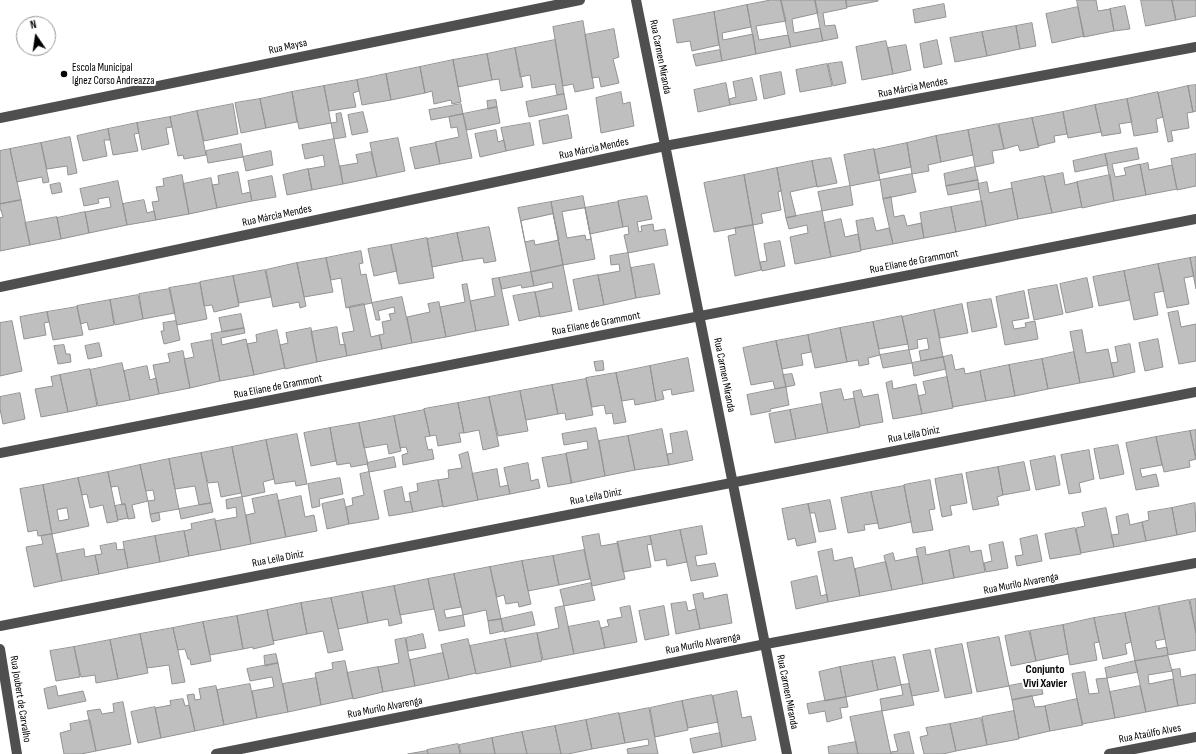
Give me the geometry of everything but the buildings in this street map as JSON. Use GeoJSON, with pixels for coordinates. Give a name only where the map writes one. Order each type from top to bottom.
{"type":"FeatureCollection","features":[{"type":"Feature","properties":{"kind":"street","name":"Rua Maysa"},"geometry":{"type":"LineString","coordinates":[[0,118],[580,0]]}},
{"type":"Feature","properties":{"kind":"street","name":"Rua Carmen Miranda"},"geometry":{"type":"LineString","coordinates":[[636,0],[787,754]]}},
{"type":"Feature","properties":{"kind":"street","name":"Rua Márcia Mendes"},"geometry":{"type":"LineString","coordinates":[[0,287],[666,146],[1196,47]]}},
{"type":"Feature","properties":{"kind":"street","name":"Rua Eliane de Grammont"},"geometry":{"type":"LineString","coordinates":[[0,453],[1196,219]]}},
{"type":"Feature","properties":{"kind":"street","name":"Rua Leila Diniz"},"geometry":{"type":"LineString","coordinates":[[0,626],[1196,392]]}},
{"type":"Feature","properties":{"kind":"street","name":"Rua Murilo Alvarenga"},"geometry":{"type":"LineString","coordinates":[[216,754],[766,644],[1196,563]]}},
{"type":"Feature","properties":{"kind":"street","name":"Rua Joubert de Carvalho"},"geometry":{"type":"LineString","coordinates":[[0,649],[17,754]]}},
{"type":"Feature","properties":{"kind":"street","name":"Rua Ataúlfo Alves"},"geometry":{"type":"LineString","coordinates":[[1110,754],[1196,737]]}},
{"type":"Feature","properties":{"kind":"place","name":"Escola Municipal Ignez Corso Andreazza"},"geometry":{"type":"Point","coordinates":[64,74]}},
{"type":"Feature","properties":{"kind":"district","name":"Conjunto Vivi Xavier"},"geometry":{"type":"Point","coordinates":[1045,677]}}]}
